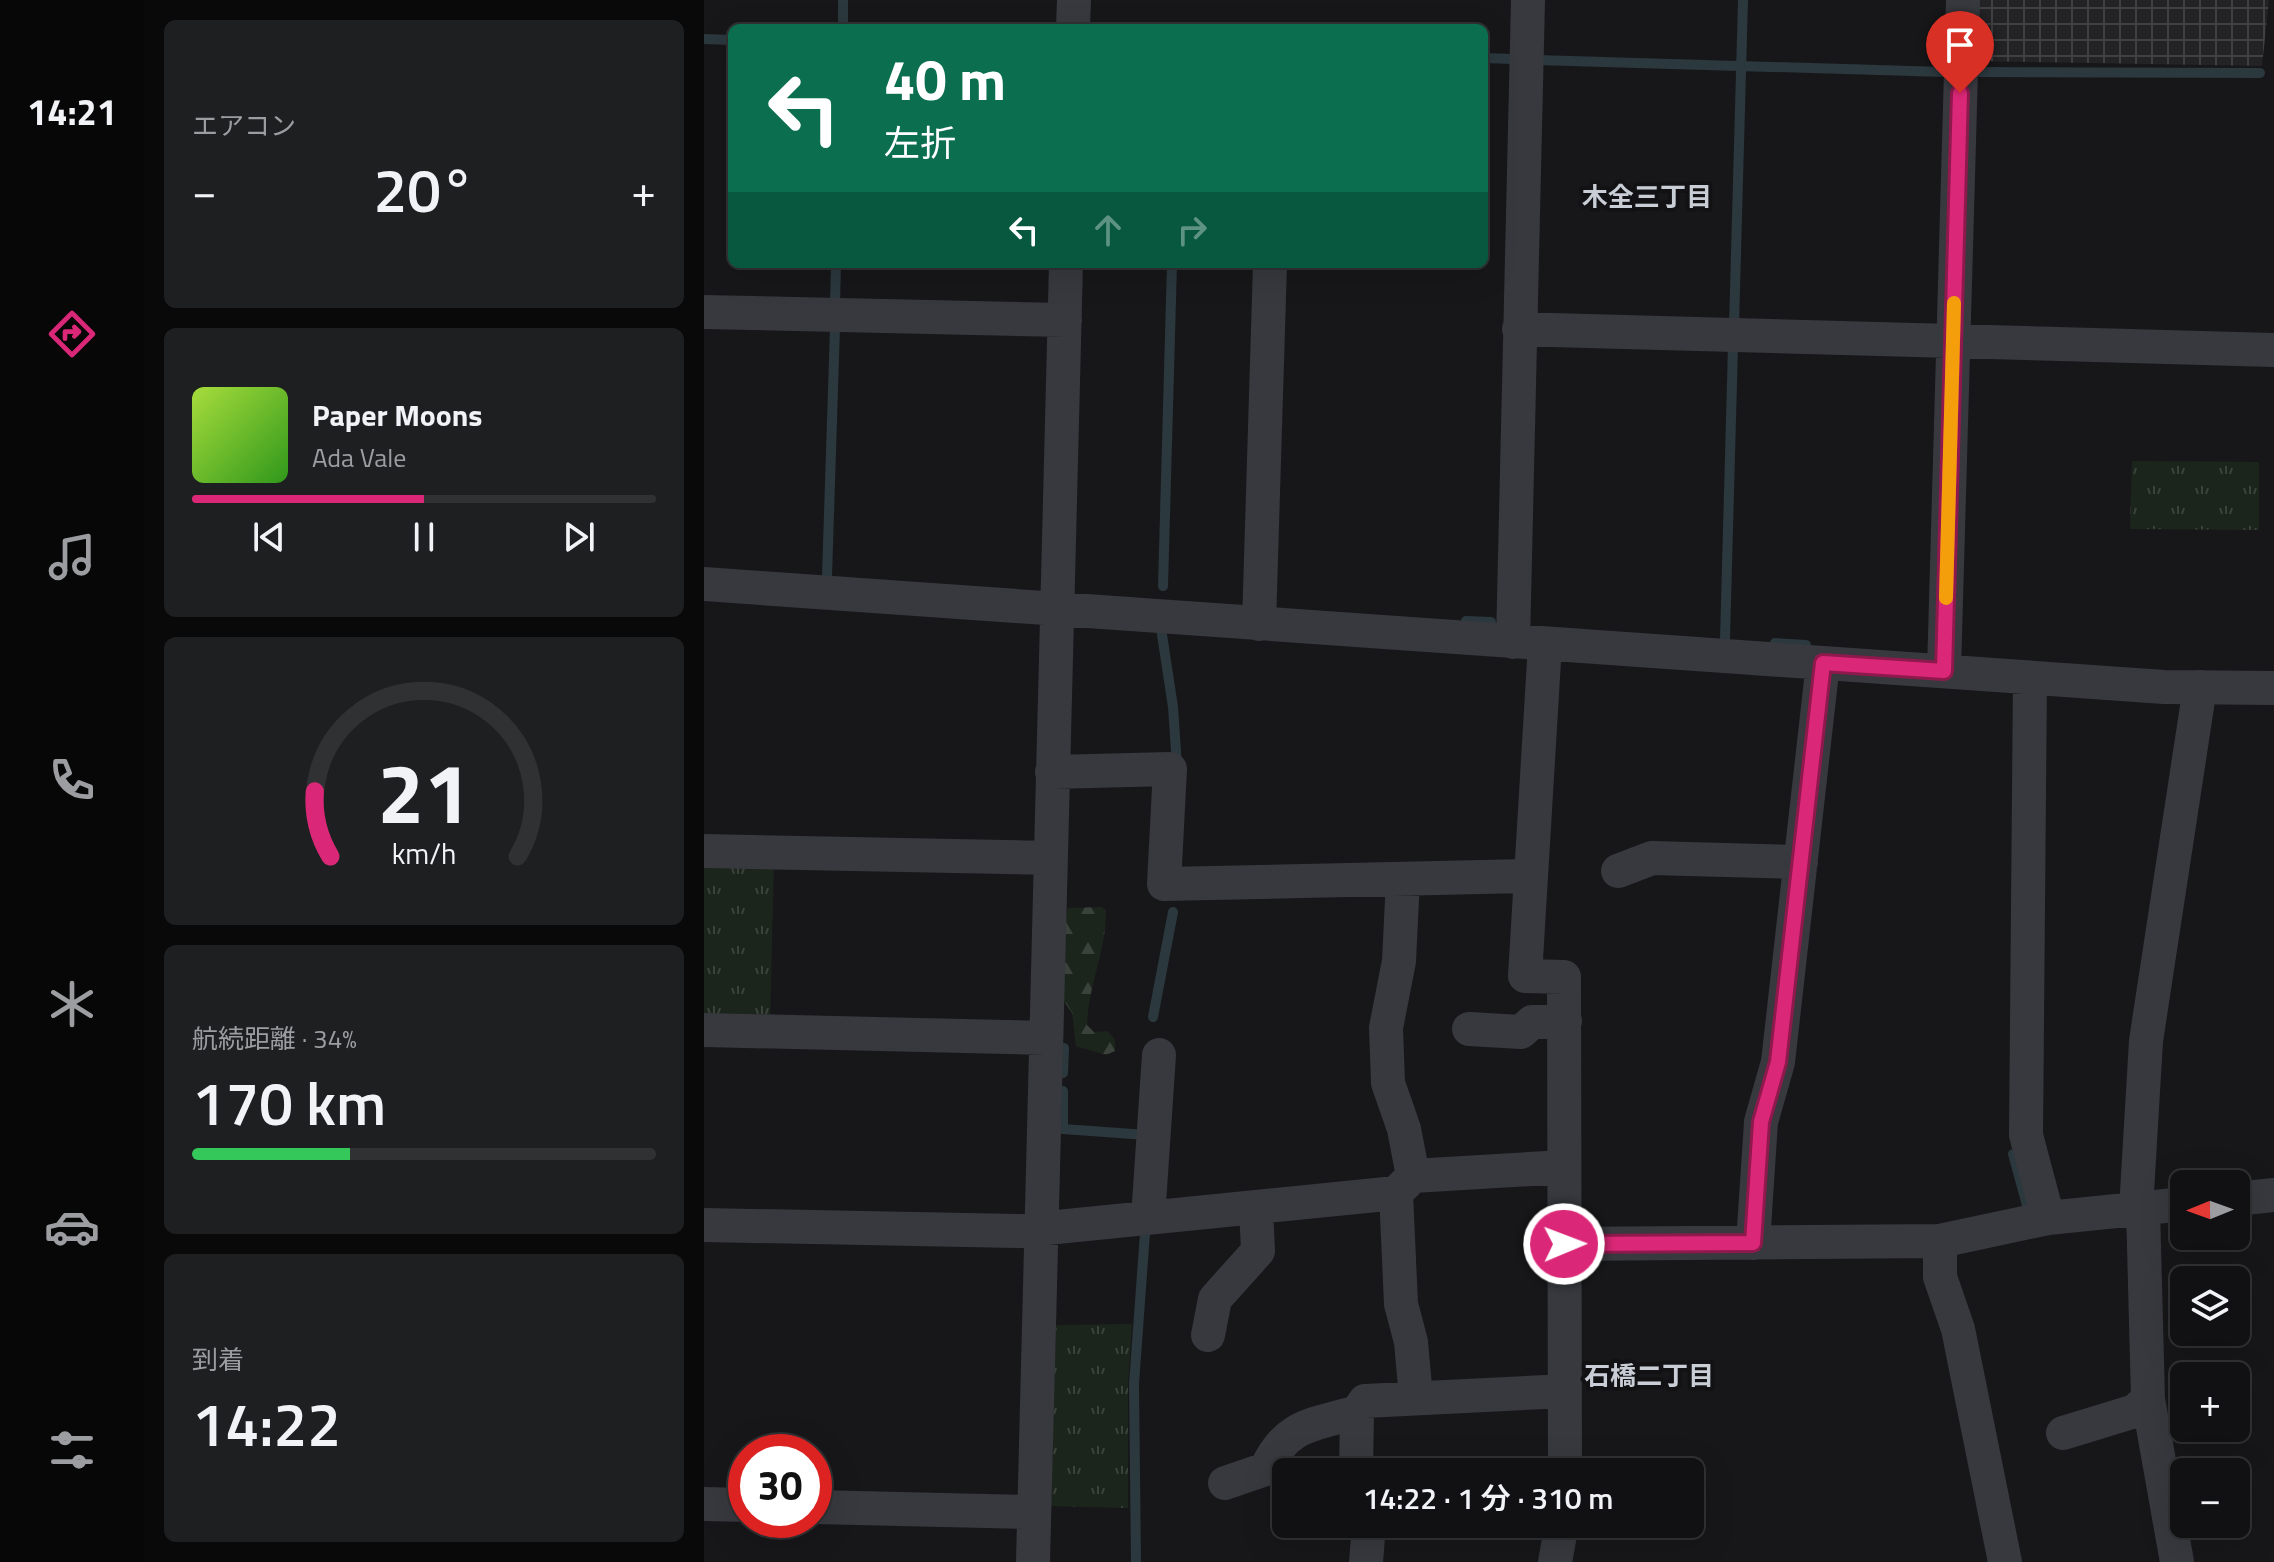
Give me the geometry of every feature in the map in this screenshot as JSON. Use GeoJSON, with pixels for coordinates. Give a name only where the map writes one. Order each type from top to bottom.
{"type":"FeatureCollection","features":[{"type":"Feature","properties":{"kind":"street"},"geometry":{"type":"LineString","coordinates":[[1073,24],[1074,0]]}},
{"type":"Feature","properties":{"kind":"street"},"geometry":{"type":"LineString","coordinates":[[1528,0],[1519,329],[1529,643],[1531,876],[1525,976],[1564,977],[1565,1458]]}},
{"type":"Feature","properties":{"kind":"street"},"geometry":{"type":"LineString","coordinates":[[1944,671],[1963,0]]}},
{"type":"Feature","properties":{"kind":"street"},"geometry":{"type":"LineString","coordinates":[[1033,1562],[1066,268]]}},
{"type":"Feature","properties":{"kind":"street"},"geometry":{"type":"LineString","coordinates":[[1259,624],[1270,268]]}},
{"type":"Feature","properties":{"kind":"street"},"geometry":{"type":"LineString","coordinates":[[704,312],[1065,320]]}},
{"type":"Feature","properties":{"kind":"street"},"geometry":{"type":"LineString","coordinates":[[1519,329],[2274,350]]}},
{"type":"Feature","properties":{"kind":"street"},"geometry":{"type":"LineString","coordinates":[[704,584],[2030,678],[2274,688]]}},
{"type":"Feature","properties":{"kind":"street"},"geometry":{"type":"LineString","coordinates":[[1753,1243],[1761,1122],[1778,1062],[1823,663]]}},
{"type":"Feature","properties":{"kind":"street"},"geometry":{"type":"LineString","coordinates":[[2030,678],[2026,1135],[2048,1218]]}},
{"type":"Feature","properties":{"kind":"street"},"geometry":{"type":"LineString","coordinates":[[2177,1562],[2148,1399],[2140,1209],[2146,1041],[2200,687]]}},
{"type":"Feature","properties":{"kind":"street"},"geometry":{"type":"LineString","coordinates":[[1052,772],[1170,769],[1164,884],[1531,876]]}},
{"type":"Feature","properties":{"kind":"street"},"geometry":{"type":"LineString","coordinates":[[704,851],[1050,858]]}},
{"type":"Feature","properties":{"kind":"street"},"geometry":{"type":"LineString","coordinates":[[1618,871],[1652,858],[1801,862]]}},
{"type":"Feature","properties":{"kind":"street"},"geometry":{"type":"LineString","coordinates":[[1403,879],[1399,961],[1386,1042],[1388,1083],[1404,1129],[1401,1304],[1411,1342],[1416,1398]]}},
{"type":"Feature","properties":{"kind":"street"},"geometry":{"type":"LineString","coordinates":[[1469,1029],[1521,1032],[1532,1022],[1565,1021]]}},
{"type":"Feature","properties":{"kind":"street"},"geometry":{"type":"LineString","coordinates":[[704,1030],[1046,1038]]}},
{"type":"Feature","properties":{"kind":"street"},"geometry":{"type":"LineString","coordinates":[[1148,1218],[1159,1055]]}},
{"type":"Feature","properties":{"kind":"street"},"geometry":{"type":"LineString","coordinates":[[704,1225],[1017,1231],[1256,1207],[1405,1184],[1564,1167]]}},
{"type":"Feature","properties":{"kind":"street"},"geometry":{"type":"LineString","coordinates":[[2250,1198],[2274,1195]]}},
{"type":"Feature","properties":{"kind":"street"},"geometry":{"type":"LineString","coordinates":[[1564,1244],[1940,1241],[2048,1218],[2170,1206]]}},
{"type":"Feature","properties":{"kind":"street"},"geometry":{"type":"LineString","coordinates":[[1208,1335],[1215,1299],[1258,1251],[1256,1207]]}},
{"type":"Feature","properties":{"kind":"street"},"geometry":{"type":"LineString","coordinates":[[1940,1241],[1940,1277],[1958,1329],[2005,1562]]}},
{"type":"Feature","properties":{"kind":"street"},"geometry":{"type":"LineString","coordinates":[[1356,1458],[1357,1412],[1365,1401],[1565,1391]]}},
{"type":"Feature","properties":{"kind":"street"},"geometry":{"type":"LineString","coordinates":[[2063,1433],[2135,1411],[2148,1399]]}},
{"type":"Feature","properties":{"kind":"street"},"geometry":{"type":"LineString","coordinates":[[1225,1483],[1266,1469],[1278,1443],[1306,1427],[1357,1412]]}},
{"type":"Feature","properties":{"kind":"street"},"geometry":{"type":"LineString","coordinates":[[704,1504],[728,1505]]}},
{"type":"Feature","properties":{"kind":"street"},"geometry":{"type":"LineString","coordinates":[[832,1507],[1034,1512]]}},
{"type":"Feature","properties":{"kind":"street"},"geometry":{"type":"LineString","coordinates":[[1366,1562],[1368,1538]]}},
{"type":"Feature","properties":{"kind":"street"},"geometry":{"type":"LineString","coordinates":[[1555,1562],[1559,1538]]}},
{"type":"Feature","properties":{"kind":"shaded area"},"geometry":{"type":"Polygon","coordinates":[[[1970,0],[2269,0],[2262,66],[1968,61],[1970,0]]]}},
{"type":"Feature","properties":{"kind":"green space"},"geometry":{"type":"Polygon","coordinates":[[[2132,461],[2259,462],[2259,530],[2130,529],[2132,461]]]}},
{"type":"Feature","properties":{"kind":"green space"},"geometry":{"type":"Polygon","coordinates":[[[704,860],[774,861],[770,1023],[704,1022],[704,860]]]}},
{"type":"Feature","properties":{"kind":"green space"},"geometry":{"type":"Polygon","coordinates":[[[1101,907],[1106,910],[1106,924],[1087,1025],[1094,1032],[1108,1031],[1115,1040],[1115,1051],[1106,1055],[1076,1046],[1072,1013],[1064,1001],[1064,919],[1068,908],[1101,907]]]}},
{"type":"Feature","properties":{"kind":"green space"},"geometry":{"type":"Polygon","coordinates":[[[1132,1324],[1128,1384],[1128,1508],[1051,1506],[1056,1325],[1132,1324]]]}},
{"type":"Feature","properties":{"kind":"waterway"},"geometry":{"type":"LineString","coordinates":[[843,0],[843,24]]}},
{"type":"Feature","properties":{"kind":"waterway"},"geometry":{"type":"LineString","coordinates":[[1734,325],[1743,0]]}},
{"type":"Feature","properties":{"kind":"waterway"},"geometry":{"type":"LineString","coordinates":[[704,39],[728,40]]}},
{"type":"Feature","properties":{"kind":"waterway"},"geometry":{"type":"LineString","coordinates":[[1488,58],[1513,59]]}},
{"type":"Feature","properties":{"kind":"waterway"},"geometry":{"type":"LineString","coordinates":[[1537,60],[1945,72]]}},
{"type":"Feature","properties":{"kind":"waterway"},"geometry":{"type":"LineString","coordinates":[[1976,72],[2260,73]]}},
{"type":"Feature","properties":{"kind":"waterway"},"geometry":{"type":"LineString","coordinates":[[835,304],[836,268]]}},
{"type":"Feature","properties":{"kind":"waterway"},"geometry":{"type":"LineString","coordinates":[[1163,586],[1172,268]]}},
{"type":"Feature","properties":{"kind":"waterway"},"geometry":{"type":"LineString","coordinates":[[827,576],[835,327]]}},
{"type":"Feature","properties":{"kind":"waterway"},"geometry":{"type":"LineString","coordinates":[[1725,639],[1733,346]]}},
{"type":"Feature","properties":{"kind":"waterway"},"geometry":{"type":"LineString","coordinates":[[1466,621],[1491,622]]}},
{"type":"Feature","properties":{"kind":"waterway"},"geometry":{"type":"LineString","coordinates":[[1161,628],[1173,707],[1177,766]]}},
{"type":"Feature","properties":{"kind":"waterway"},"geometry":{"type":"LineString","coordinates":[[1775,643],[1806,645]]}},
{"type":"Feature","properties":{"kind":"waterway"},"geometry":{"type":"LineString","coordinates":[[1153,1017],[1173,912]]}},
{"type":"Feature","properties":{"kind":"waterway"},"geometry":{"type":"LineString","coordinates":[[1063,1073],[1064,1048]]}},
{"type":"Feature","properties":{"kind":"waterway"},"geometry":{"type":"LineString","coordinates":[[1063,1091],[1063,1129],[1147,1135]]}},
{"type":"Feature","properties":{"kind":"waterway"},"geometry":{"type":"LineString","coordinates":[[2013,1154],[2028,1209]]}},
{"type":"Feature","properties":{"kind":"waterway"},"geometry":{"type":"LineString","coordinates":[[1136,1562],[1134,1384],[1145,1233]]}},
{"type":"Feature","properties":{"kind":"slow traffic"},"geometry":{"type":"LineString","coordinates":[[1946,598],[1954,303]]}},
{"type":"Feature","properties":{"kind":"district","name":"木全三丁目"},"geometry":{"type":"Point","coordinates":[1647,196]}},
{"type":"Feature","properties":{"kind":"district","name":"石橋二丁目"},"geometry":{"type":"Point","coordinates":[1649,1375]}},
{"type":"Feature","properties":{"kind":"route"},"geometry":{"type":"LineString","coordinates":[[1564,1244],[1753,1243],[1761,1122],[1778,1062],[1823,663],[1944,671],[1960,93]]}}]}
